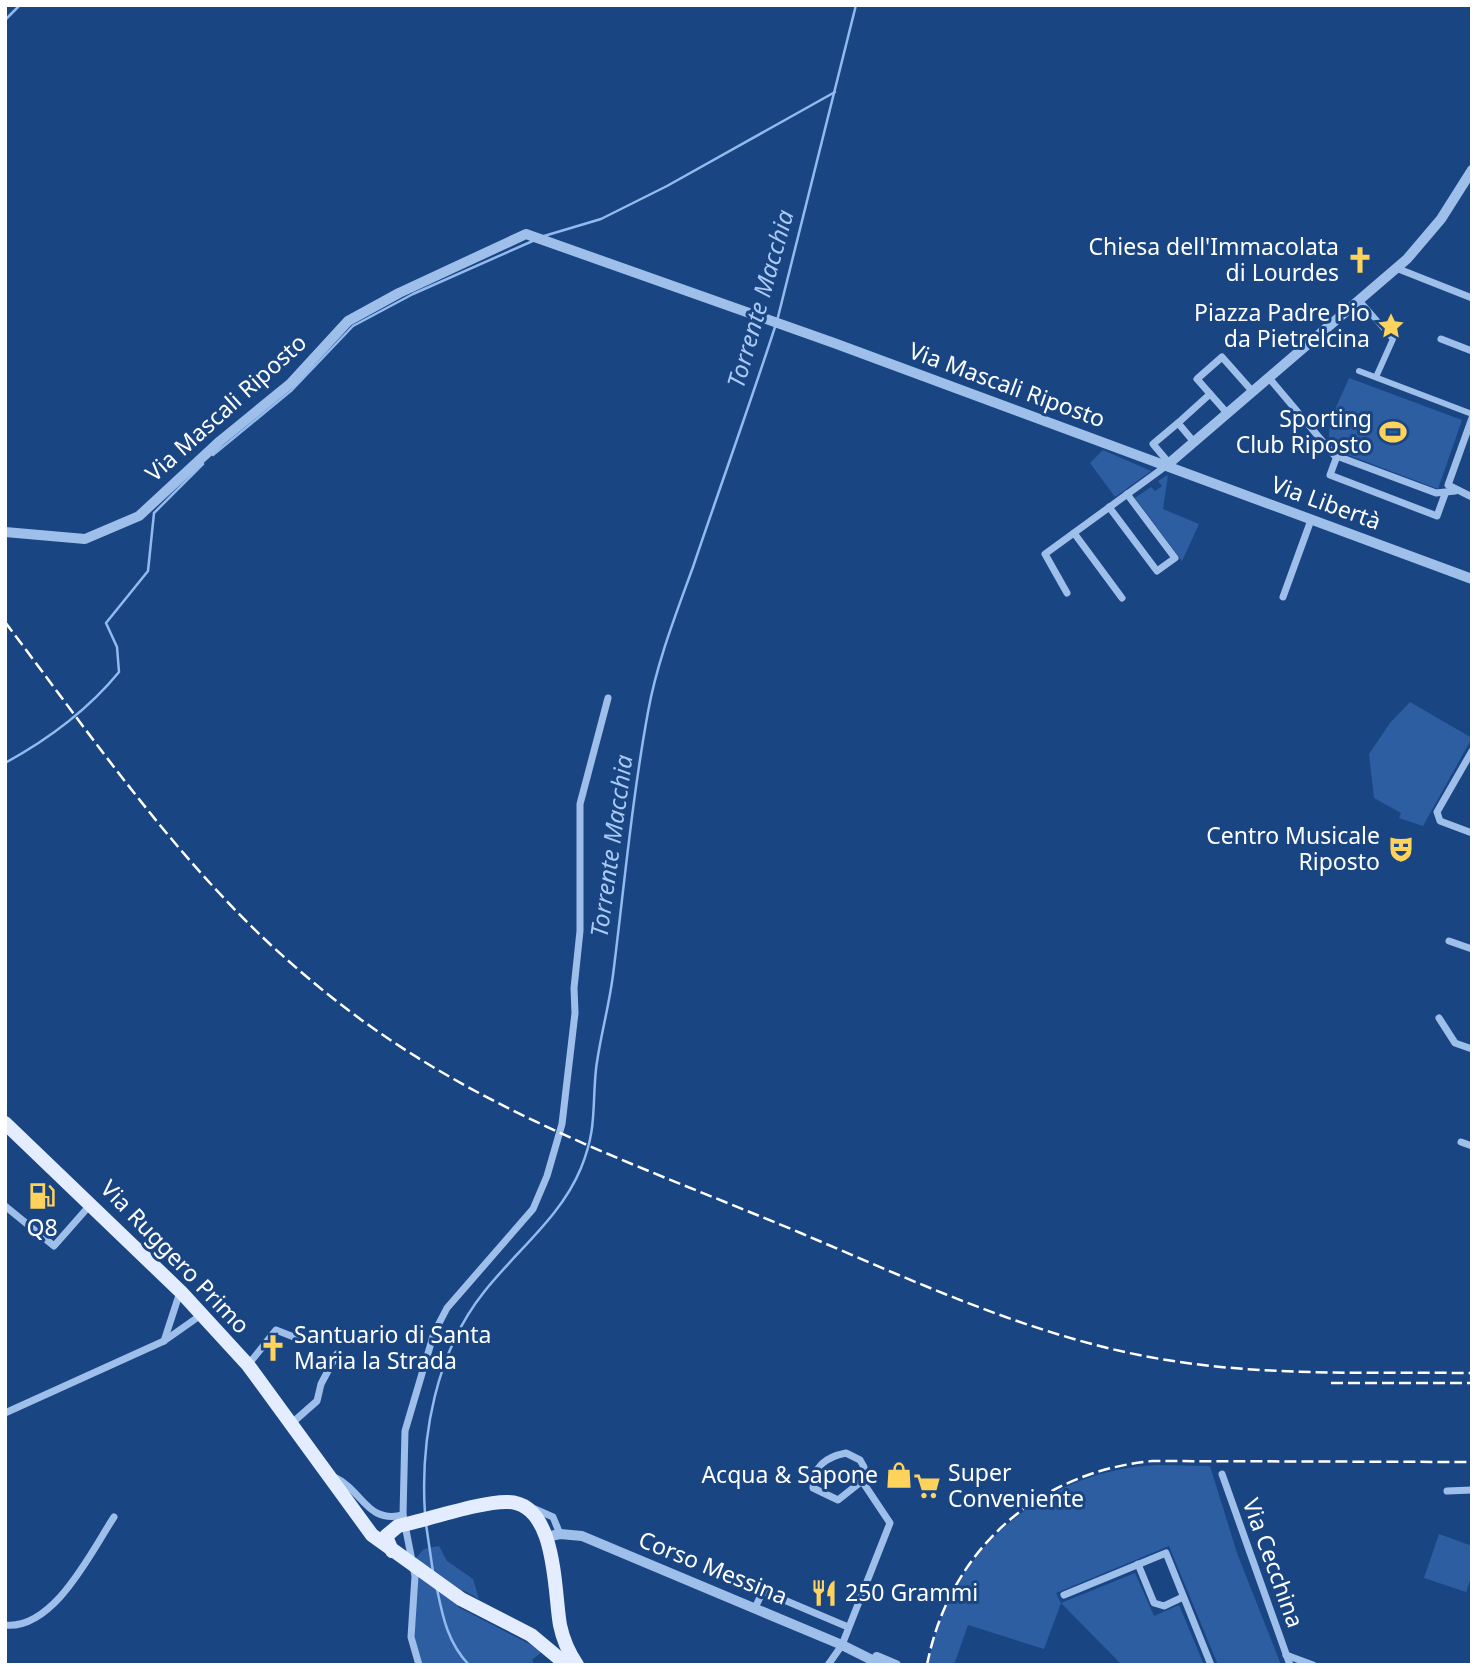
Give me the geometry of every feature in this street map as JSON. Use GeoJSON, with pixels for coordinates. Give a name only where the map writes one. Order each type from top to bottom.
{"type":"FeatureCollection","features":[{"type":"Feature","properties":{"kind":"main road","name":"Via Ruggero Primo"},"geometry":{"type":"LineString","coordinates":[[5,1123],[202,1314],[248,1365],[351,1503]]}},
{"type":"Feature","properties":{"kind":"main road"},"geometry":{"type":"LineString","coordinates":[[351,1503],[374,1522],[455,1514],[498,1502],[524,1505],[553,1536],[564,1637],[577,1665]]}},
{"type":"Feature","properties":{"kind":"main road"},"geometry":{"type":"LineString","coordinates":[[351,1503],[372,1535],[397,1556],[461,1599],[556,1646],[562,1643],[564,1637]]}},
{"type":"Feature","properties":{"kind":"main road"},"geometry":{"type":"LineString","coordinates":[[397,1556],[386,1536],[401,1520]]}},
{"type":"Feature","properties":{"kind":"main road"},"geometry":{"type":"LineString","coordinates":[[531,1635],[567,1665]]}},
{"type":"Feature","properties":{"kind":"street"},"geometry":{"type":"LineString","coordinates":[[1067,593],[1045,554],[1167,465],[1396,268],[1441,219],[1472,170]]}},
{"type":"Feature","properties":{"kind":"street","name":"Via Mascali Riposto"},"geometry":{"type":"LineString","coordinates":[[5,532],[85,539],[139,516],[220,441],[290,383],[348,321],[517,236],[537,237],[1167,465]]}},
{"type":"Feature","properties":{"kind":"street"},"geometry":{"type":"LineString","coordinates":[[1396,268],[1472,298]]}},
{"type":"Feature","properties":{"kind":"street"},"geometry":{"type":"LineString","coordinates":[[1359,300],[1393,340],[1376,377]]}},
{"type":"Feature","properties":{"kind":"street"},"geometry":{"type":"LineString","coordinates":[[1441,339],[1472,351]]}},
{"type":"Feature","properties":{"kind":"street"},"geometry":{"type":"LineString","coordinates":[[1227,414],[1197,379],[1222,357],[1253,392]]}},
{"type":"Feature","properties":{"kind":"street"},"geometry":{"type":"LineString","coordinates":[[1359,371],[1472,416],[1448,485],[1455,491],[1472,497]]}},
{"type":"Feature","properties":{"kind":"street"},"geometry":{"type":"LineString","coordinates":[[1269,378],[1337,456],[1445,494],[1455,491]]}},
{"type":"Feature","properties":{"kind":"street"},"geometry":{"type":"LineString","coordinates":[[1167,465],[1153,444],[1210,394]]}},
{"type":"Feature","properties":{"kind":"street"},"geometry":{"type":"LineString","coordinates":[[1178,423],[1194,442]]}},
{"type":"Feature","properties":{"kind":"street"},"geometry":{"type":"LineString","coordinates":[[1337,456],[1330,475],[1437,516],[1445,494]]}},
{"type":"Feature","properties":{"kind":"street","name":"Via Libertà"},"geometry":{"type":"LineString","coordinates":[[1167,465],[1311,520],[1470,575]]}},
{"type":"Feature","properties":{"kind":"street"},"geometry":{"type":"LineString","coordinates":[[1109,507],[1157,571],[1175,558],[1127,494]]}},
{"type":"Feature","properties":{"kind":"street"},"geometry":{"type":"LineString","coordinates":[[1283,597],[1311,520]]}},
{"type":"Feature","properties":{"kind":"street"},"geometry":{"type":"LineString","coordinates":[[1074,533],[1122,598]]}},
{"type":"Feature","properties":{"kind":"street"},"geometry":{"type":"LineString","coordinates":[[419,1665],[411,1637],[415,1576],[401,1520],[405,1431],[435,1334],[454,1298],[533,1209],[547,1176],[562,1124],[573,1038],[580,931],[579,804],[608,698]]}},
{"type":"Feature","properties":{"kind":"street"},"geometry":{"type":"LineString","coordinates":[[1472,751],[1437,812],[1440,821],[1472,833]]}},
{"type":"Feature","properties":{"kind":"street"},"geometry":{"type":"LineString","coordinates":[[1449,941],[1472,949]]}},
{"type":"Feature","properties":{"kind":"street"},"geometry":{"type":"LineString","coordinates":[[1439,1018],[1455,1043],[1472,1049]]}},
{"type":"Feature","properties":{"kind":"street"},"geometry":{"type":"LineString","coordinates":[[1461,1142],[1472,1146]]}},
{"type":"Feature","properties":{"kind":"street"},"geometry":{"type":"LineString","coordinates":[[5,1206],[54,1246],[91,1204]]}},
{"type":"Feature","properties":{"kind":"street"},"geometry":{"type":"LineString","coordinates":[[164,1341],[181,1292]]}},
{"type":"Feature","properties":{"kind":"street"},"geometry":{"type":"LineString","coordinates":[[5,1413],[164,1341],[202,1314]]}},
{"type":"Feature","properties":{"kind":"street"},"geometry":{"type":"LineString","coordinates":[[248,1365],[276,1330],[299,1339]]}},
{"type":"Feature","properties":{"kind":"street"},"geometry":{"type":"LineString","coordinates":[[292,1423],[317,1401],[321,1384],[337,1353]]}},
{"type":"Feature","properties":{"kind":"street"},"geometry":{"type":"LineString","coordinates":[[828,1665],[845,1646],[848,1627],[890,1523],[862,1481],[864,1467],[860,1460],[846,1453],[832,1455],[820,1463],[813,1488],[838,1500],[862,1481]]}},
{"type":"Feature","properties":{"kind":"street","name":"Via Cecchina"},"geometry":{"type":"LineString","coordinates":[[1222,1474],[1290,1665]]}},
{"type":"Feature","properties":{"kind":"street"},"geometry":{"type":"LineString","coordinates":[[330,1475],[345,1482],[380,1516],[401,1520]]}},
{"type":"Feature","properties":{"kind":"street"},"geometry":{"type":"LineString","coordinates":[[1447,1491],[1472,1490]]}},
{"type":"Feature","properties":{"kind":"street"},"geometry":{"type":"LineString","coordinates":[[5,1625],[18,1624],[58,1602],[114,1517]]}},
{"type":"Feature","properties":{"kind":"street","name":"Corso Messina"},"geometry":{"type":"LineString","coordinates":[[553,1536],[582,1536],[896,1665]]}},
{"type":"Feature","properties":{"kind":"street"},"geometry":{"type":"LineString","coordinates":[[1064,1595],[1166,1553],[1211,1665]]}},
{"type":"Feature","properties":{"kind":"street"},"geometry":{"type":"LineString","coordinates":[[1138,1564],[1154,1603],[1164,1606],[1184,1597]]}},
{"type":"Feature","properties":{"kind":"street"},"geometry":{"type":"LineString","coordinates":[[755,1608],[762,1591],[848,1627]]}},
{"type":"Feature","properties":{"kind":"street","name":"Corso Messina"},"geometry":{"type":"LineString","coordinates":[[845,1646],[882,1665]]}},
{"type":"Feature","properties":{"kind":"street"},"geometry":{"type":"LineString","coordinates":[[1286,1655],[1313,1665]]}},
{"type":"Feature","properties":{"kind":"shaded area","name":"Sporting Club Riposto"},"geometry":{"type":"Polygon","coordinates":[[[1349,378],[1462,420],[1438,489],[1335,450],[1330,443],[1330,425],[1349,378]]]}},
{"type":"Feature","properties":{"kind":"shaded area"},"geometry":{"type":"Polygon","coordinates":[[[1103,450],[1151,471],[1115,497],[1090,463],[1103,450]]]}},
{"type":"Feature","properties":{"kind":"shaded area"},"geometry":{"type":"Polygon","coordinates":[[[1168,475],[1163,509],[1199,524],[1182,561],[1135,498],[1151,487],[1155,491],[1162,486],[1158,481],[1168,475]]]}},
{"type":"Feature","properties":{"kind":"shaded area"},"geometry":{"type":"Polygon","coordinates":[[[1410,702],[1472,738],[1423,826],[1399,818],[1401,813],[1374,798],[1369,754],[1390,723],[1410,702]]]}},
{"type":"Feature","properties":{"kind":"shaded area"},"geometry":{"type":"Polygon","coordinates":[[[1157,1465],[1210,1466],[1237,1553],[1281,1665],[1218,1665],[1169,1546],[1056,1593],[1061,1603],[1044,1649],[968,1625],[954,1665],[928,1665],[939,1624],[956,1586],[979,1553],[1008,1524],[1040,1500],[1076,1482],[1116,1470],[1157,1465]]]}},
{"type":"Feature","properties":{"kind":"shaded area"},"geometry":{"type":"Polygon","coordinates":[[[1439,1534],[1472,1546],[1472,1575],[1466,1592],[1424,1578],[1439,1534]]]}},
{"type":"Feature","properties":{"kind":"shaded area"},"geometry":{"type":"Polygon","coordinates":[[[439,1546],[447,1561],[473,1579],[479,1599],[463,1590],[458,1607],[543,1651],[532,1660],[535,1665],[422,1665],[413,1632],[416,1558],[424,1549],[439,1546]]]}},
{"type":"Feature","properties":{"kind":"shaded area"},"geometry":{"type":"Polygon","coordinates":[[[1135,1573],[1154,1616],[1179,1605],[1204,1665],[1122,1665],[1061,1603],[1135,1573]]]}},
{"type":"Feature","properties":{"kind":"waterway"},"geometry":{"type":"LineString","coordinates":[[5,20],[20,5]]}},
{"type":"Feature","properties":{"kind":"waterway","name":"Torrente Macchia"},"geometry":{"type":"LineString","coordinates":[[777,321],[856,5]]}},
{"type":"Feature","properties":{"kind":"waterway"},"geometry":{"type":"LineString","coordinates":[[544,236],[601,219],[667,186],[835,92]]}},
{"type":"Feature","properties":{"kind":"waterway"},"geometry":{"type":"LineString","coordinates":[[213,455],[292,390],[353,326],[413,294],[535,240]]}},
{"type":"Feature","properties":{"kind":"waterway","name":"Torrente Macchia"},"geometry":{"type":"LineString","coordinates":[[425,1514],[425,1456],[429,1426],[443,1369],[454,1341],[484,1292],[562,1202],[586,1154],[592,1130],[596,1069],[613,975],[637,778],[656,675],[775,327]]}},
{"type":"Feature","properties":{"kind":"waterway"},"geometry":{"type":"LineString","coordinates":[[5,763],[66,723],[94,699],[119,672],[117,647],[106,623],[148,571],[154,513],[203,464]]}},
{"type":"Feature","properties":{"kind":"waterway","name":"Torrente Macchia"},"geometry":{"type":"LineString","coordinates":[[426,1524],[433,1572]]}},
{"type":"Feature","properties":{"kind":"waterway","name":"Torrente Macchia"},"geometry":{"type":"LineString","coordinates":[[437,1589],[451,1639],[469,1665]]}},
{"type":"Feature","properties":{"kind":"railway"},"geometry":{"type":"LineString","coordinates":[[5,622],[144,805],[218,892],[258,933],[358,1018],[418,1058],[479,1093],[604,1152],[970,1304],[1056,1334],[1144,1356],[1225,1367],[1308,1372],[1472,1373]]}},
{"type":"Feature","properties":{"kind":"railway"},"geometry":{"type":"LineString","coordinates":[[1331,1383],[1472,1383]]}},
{"type":"Feature","properties":{"kind":"railway"},"geometry":{"type":"LineString","coordinates":[[927,1665],[938,1624],[955,1587],[978,1553],[1005,1524],[1036,1500],[1071,1481],[1110,1468],[1152,1461],[1472,1462]]}},
{"type":"Feature","properties":{"kind":"place","name":"Chiesa dell'Immacolata di Lourdes"},"geometry":{"type":"Point","coordinates":[1360,260]}},
{"type":"Feature","properties":{"kind":"place","name":"Piazza Padre Pio da Pietrelcina"},"geometry":{"type":"Point","coordinates":[1391,326]}},
{"type":"Feature","properties":{"kind":"place","name":"Sporting Club Riposto"},"geometry":{"type":"Point","coordinates":[1393,432]}},
{"type":"Feature","properties":{"kind":"place","name":"Centro Musicale Riposto"},"geometry":{"type":"Point","coordinates":[1401,849]}},
{"type":"Feature","properties":{"kind":"place","name":"Q8"},"geometry":{"type":"Point","coordinates":[42,1196]}},
{"type":"Feature","properties":{"kind":"place","name":"Santuario di Santa Maria la Strada"},"geometry":{"type":"Point","coordinates":[273,1348]}},
{"type":"Feature","properties":{"kind":"place","name":"Acqua & Sapone"},"geometry":{"type":"Point","coordinates":[899,1475]}},
{"type":"Feature","properties":{"kind":"place","name":"Super Conveniente"},"geometry":{"type":"Point","coordinates":[927,1486]}},
{"type":"Feature","properties":{"kind":"place","name":"250 Grammi"},"geometry":{"type":"Point","coordinates":[824,1593]}}]}
